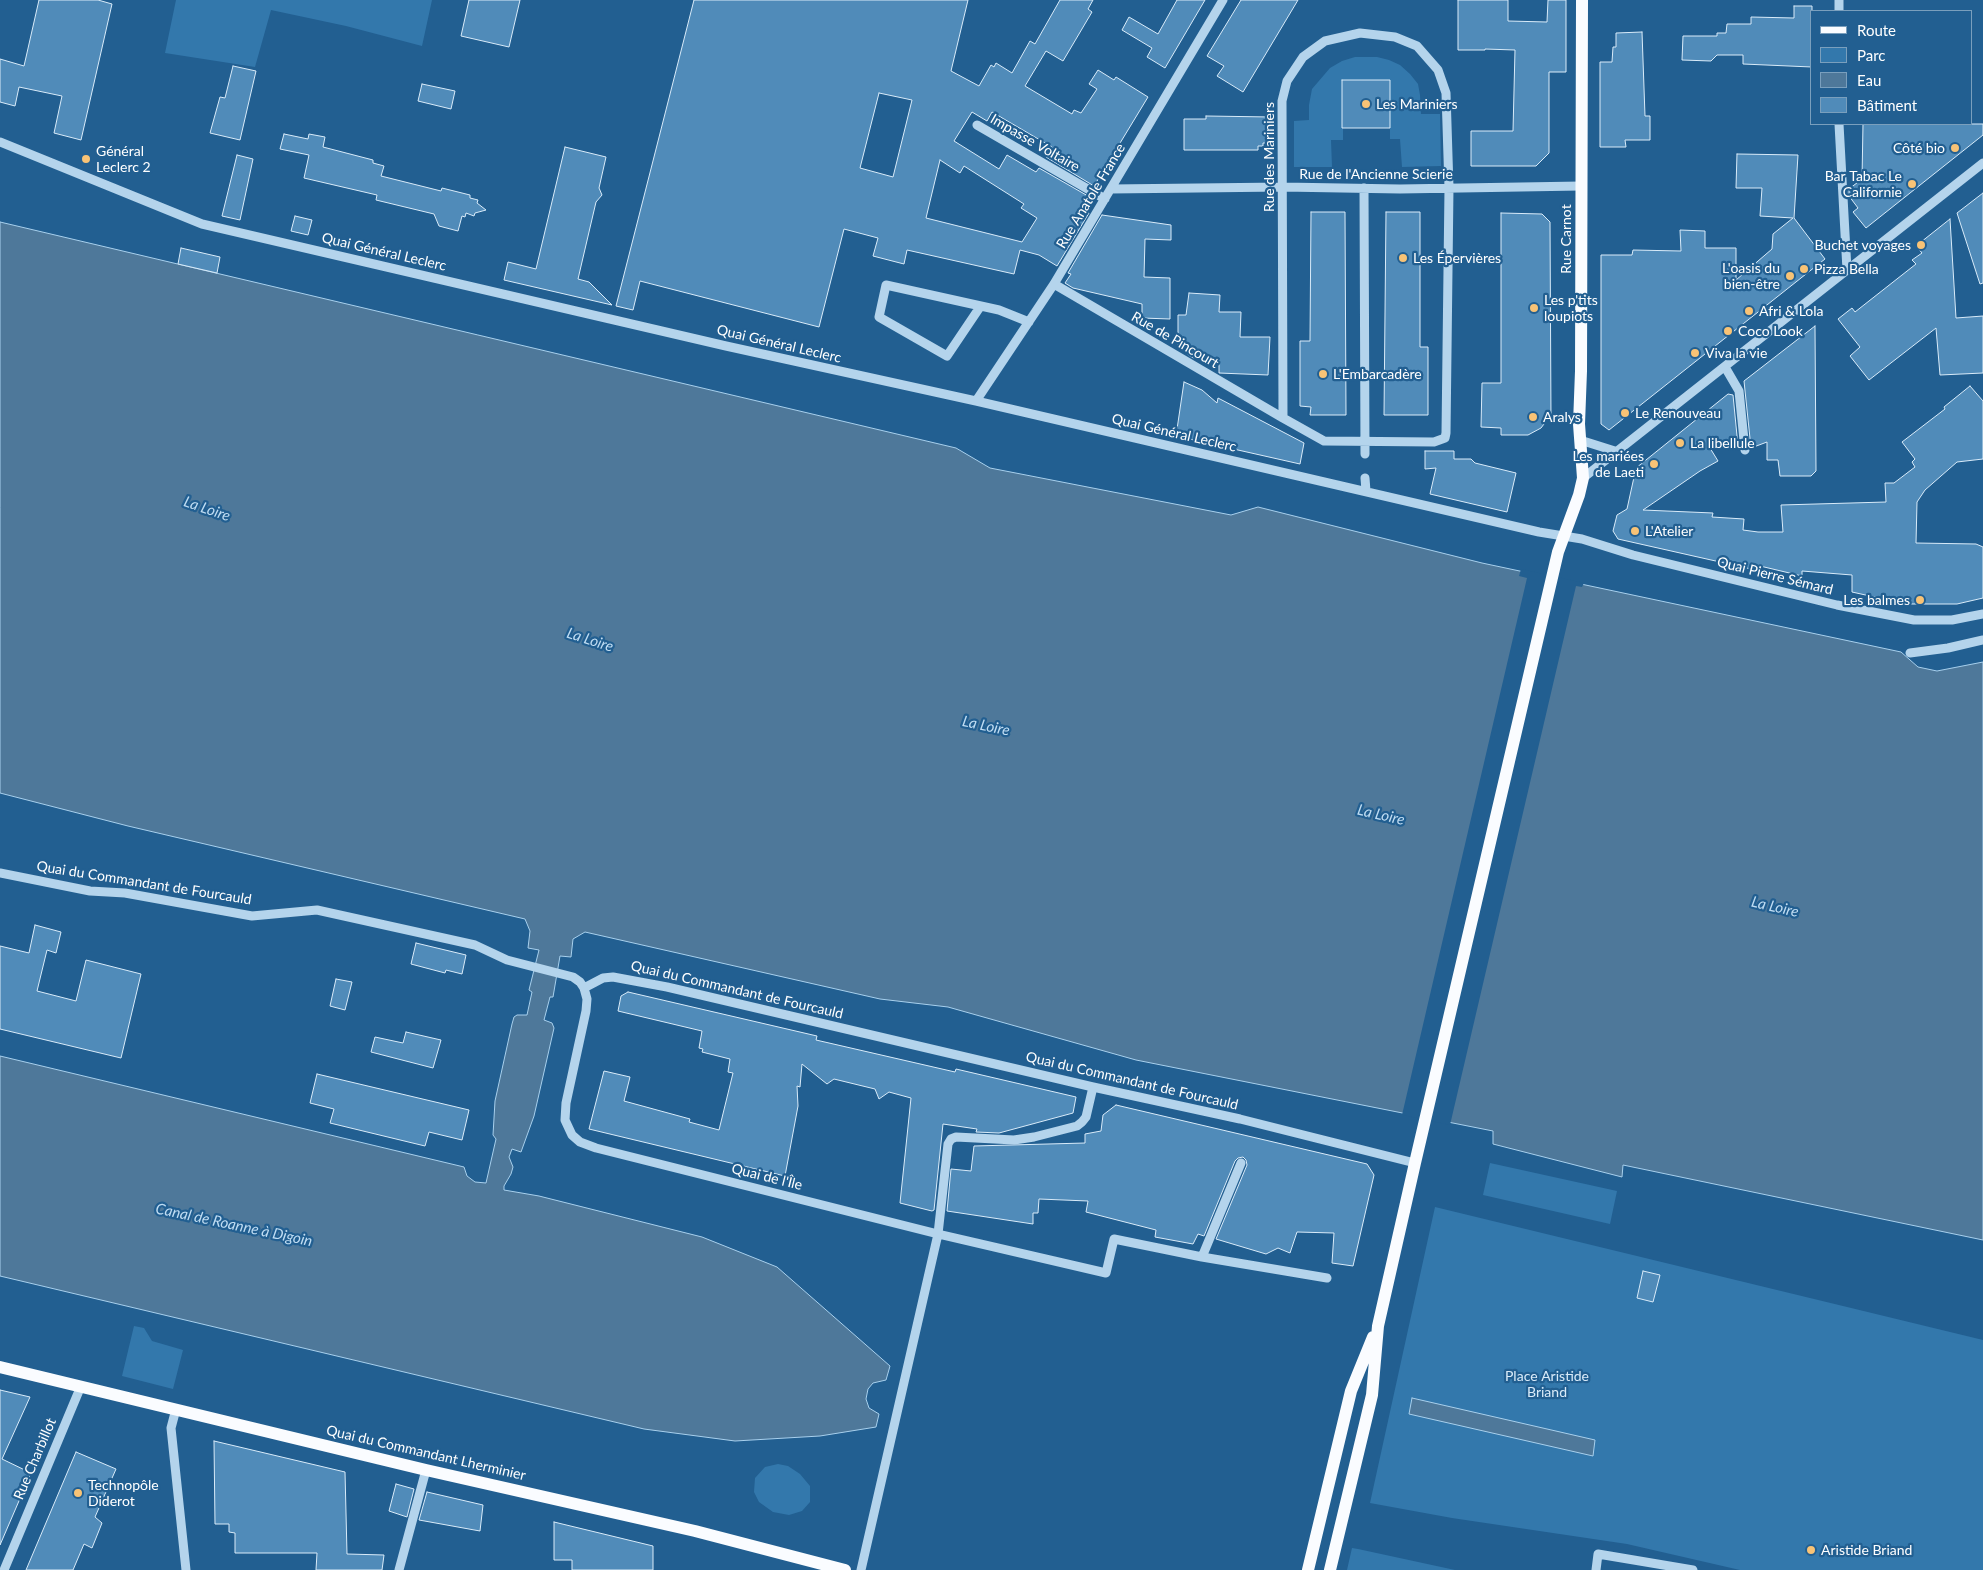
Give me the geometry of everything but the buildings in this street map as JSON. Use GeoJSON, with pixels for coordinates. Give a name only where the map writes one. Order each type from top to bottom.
{"type":"FeatureCollection","features":[{"type":"Feature","properties":{"kind":"main road","name":"Rue Carnot"},"geometry":{"type":"LineString","coordinates":[[1582,0],[1580,440],[1583,478]]}},
{"type":"Feature","properties":{"kind":"main road"},"geometry":{"type":"LineString","coordinates":[[1330,1570],[1372,1395],[1378,1326],[1415,1163],[1558,552],[1579,495],[1583,478]]}},
{"type":"Feature","properties":{"kind":"main road"},"geometry":{"type":"LineString","coordinates":[[1308,1570],[1351,1391],[1378,1326]]}},
{"type":"Feature","properties":{"kind":"main road","name":"Quai du Commandant Lherminier"},"geometry":{"type":"LineString","coordinates":[[0,1367],[426,1470],[758,1546],[845,1570]]}},
{"type":"Feature","properties":{"kind":"street","name":"Rue Anatole France"},"geometry":{"type":"LineString","coordinates":[[976,401],[1054,284],[1223,0]]}},
{"type":"Feature","properties":{"kind":"street","name":"Rue des Mariniers"},"geometry":{"type":"LineString","coordinates":[[1360,33],[1395,37],[1417,46],[1438,70],[1446,92],[1449,188],[1446,433],[1444,438],[1434,442],[1324,441],[1282,418],[1282,101],[1287,80],[1303,57],[1325,41],[1360,33]]}},
{"type":"Feature","properties":{"kind":"street","name":"Impasse Voltaire"},"geometry":{"type":"LineString","coordinates":[[976,125],[1105,199]]}},
{"type":"Feature","properties":{"kind":"street"},"geometry":{"type":"LineString","coordinates":[[1839,125],[1847,270]]}},
{"type":"Feature","properties":{"kind":"street","name":"Quai Général Leclerc"},"geometry":{"type":"LineString","coordinates":[[0,142],[202,224],[726,346],[1366,490],[1562,537]]}},
{"type":"Feature","properties":{"kind":"street"},"geometry":{"type":"LineString","coordinates":[[1583,478],[1983,163]]}},
{"type":"Feature","properties":{"kind":"street","name":"Rue de l'Ancienne Scierie"},"geometry":{"type":"LineString","coordinates":[[1111,189],[1282,187],[1400,189],[1581,186]]}},
{"type":"Feature","properties":{"kind":"street"},"geometry":{"type":"LineString","coordinates":[[1364,188],[1365,454]]}},
{"type":"Feature","properties":{"kind":"street","name":"Rue de Pincourt"},"geometry":{"type":"LineString","coordinates":[[1054,284],[1282,418]]}},
{"type":"Feature","properties":{"kind":"street"},"geometry":{"type":"LineString","coordinates":[[980,307],[947,356],[879,317],[886,285],[999,310],[1029,322]]}},
{"type":"Feature","properties":{"kind":"street"},"geometry":{"type":"LineString","coordinates":[[1725,367],[1739,392],[1745,450]]}},
{"type":"Feature","properties":{"kind":"street"},"geometry":{"type":"LineString","coordinates":[[1580,440],[1618,452]]}},
{"type":"Feature","properties":{"kind":"street"},"geometry":{"type":"LineString","coordinates":[[1365,478],[1366,490]]}},
{"type":"Feature","properties":{"kind":"street","name":"Quai Pierre Sémard"},"geometry":{"type":"LineString","coordinates":[[1562,537],[1584,540],[1633,556],[1837,606],[1884,615],[1924,621],[1952,620],[1983,614]]}},
{"type":"Feature","properties":{"kind":"street"},"geometry":{"type":"LineString","coordinates":[[1910,653],[1948,648],[1983,640]]}},
{"type":"Feature","properties":{"kind":"street","name":"Quai du Commandant de Fourcauld"},"geometry":{"type":"LineString","coordinates":[[0,873],[90,891],[126,893],[252,916],[317,910],[475,945],[507,960],[573,976],[584,988],[603,978],[613,977],[667,987],[1093,1087],[1240,1119],[1415,1163]]}},
{"type":"Feature","properties":{"kind":"street","name":"Quai de l'Île"},"geometry":{"type":"LineString","coordinates":[[584,988],[587,999],[586,1011],[566,1103],[565,1120],[572,1135],[580,1142],[596,1148],[938,1234],[1106,1273],[1114,1239],[1202,1257]]}},
{"type":"Feature","properties":{"kind":"street"},"geometry":{"type":"LineString","coordinates":[[861,1570],[938,1234],[948,1144],[951,1139],[956,1137],[1014,1140],[1077,1126],[1086,1116],[1093,1087]]}},
{"type":"Feature","properties":{"kind":"street"},"geometry":{"type":"LineString","coordinates":[[1241,1163],[1202,1257],[1326,1278]]}},
{"type":"Feature","properties":{"kind":"street","name":"Rue Charbillot"},"geometry":{"type":"LineString","coordinates":[[4,1570],[81,1386]]}},
{"type":"Feature","properties":{"kind":"street"},"geometry":{"type":"LineString","coordinates":[[176,1409],[171,1428],[186,1570]]}},
{"type":"Feature","properties":{"kind":"street"},"geometry":{"type":"LineString","coordinates":[[399,1570],[426,1470]]}},
{"type":"Feature","properties":{"kind":"street"},"geometry":{"type":"LineString","coordinates":[[1596,1570],[1598,1554],[1693,1570]]}},
{"type":"Feature","properties":{"kind":"green space"},"geometry":{"type":"Polygon","coordinates":[[[176,0],[432,0],[422,46],[346,26],[271,10],[255,67],[165,53],[176,0]]]}},
{"type":"Feature","properties":{"kind":"green space"},"geometry":{"type":"Polygon","coordinates":[[[1355,57],[1377,57],[1389,60],[1400,65],[1418,84],[1421,114],[1440,114],[1441,166],[1402,167],[1400,139],[1390,139],[1390,80],[1343,80],[1343,140],[1331,140],[1332,167],[1294,167],[1294,121],[1309,120],[1312,89],[1330,68],[1342,61],[1355,57]]]}},
{"type":"Feature","properties":{"kind":"green space"},"geometry":{"type":"Polygon","coordinates":[[[1490,1163],[1617,1191],[1610,1224],[1483,1195],[1490,1163]]]}},
{"type":"Feature","properties":{"kind":"green space","name":"Place Aristide Briand"},"geometry":{"type":"Polygon","coordinates":[[[1435,1207],[1983,1340],[1983,1570],[1740,1570],[1627,1544],[1452,1518],[1370,1503],[1435,1207]]]}},
{"type":"Feature","properties":{"kind":"green space"},"geometry":{"type":"Polygon","coordinates":[[[134,1326],[144,1328],[152,1341],[183,1350],[173,1389],[122,1376],[134,1326]]]}},
{"type":"Feature","properties":{"kind":"green space"},"geometry":{"type":"Polygon","coordinates":[[[778,1464],[788,1466],[800,1474],[810,1486],[810,1502],[802,1511],[789,1515],[773,1512],[759,1502],[754,1492],[755,1478],[765,1467],[778,1464]]]}},
{"type":"Feature","properties":{"kind":"green space"},"geometry":{"type":"Polygon","coordinates":[[[1352,1548],[1358,1549],[1455,1570],[1347,1570],[1352,1548]]]}},
{"type":"Feature","properties":{"kind":"water"},"geometry":{"type":"Polygon","coordinates":[[[0,222],[956,448],[990,468],[1231,515],[1258,507],[1482,563],[1901,652],[1918,667],[1937,671],[1983,662],[1983,1240],[1623,1165],[1622,1177],[1493,1144],[1493,1131],[1136,1060],[948,1007],[880,999],[585,932],[573,939],[571,957],[560,956],[553,997],[550,997],[544,1020],[552,1023],[554,1028],[534,1116],[521,1152],[512,1149],[509,1157],[513,1167],[504,1190],[539,1196],[702,1237],[777,1267],[890,1366],[886,1380],[873,1383],[868,1389],[866,1399],[869,1408],[879,1414],[876,1427],[820,1436],[735,1441],[644,1429],[0,1276],[0,1056],[464,1167],[467,1176],[475,1182],[486,1183],[496,1139],[493,1135],[495,1101],[512,1024],[514,1017],[517,1015],[527,1015],[532,992],[529,990],[539,950],[528,948],[530,931],[525,919],[128,826],[0,793],[0,222]]]}},
{"type":"Feature","properties":{"kind":"water"},"geometry":{"type":"Polygon","coordinates":[[[1412,1398],[1595,1440],[1593,1456],[1409,1414],[1412,1398]]]}},
{"type":"Feature","properties":{"kind":"pier"},"geometry":{"type":"Polygon","coordinates":[[[1521,569],[1584,583],[1582,587],[1576,586],[1450,1125],[1402,1115],[1527,578],[1519,576],[1521,569]]]}},
{"type":"Feature","properties":{"kind":"place","name":"Les Mariniers"},"geometry":{"type":"Point","coordinates":[1366,104]}},
{"type":"Feature","properties":{"kind":"place","name":"Côté bio"},"geometry":{"type":"Point","coordinates":[1955,148]}},
{"type":"Feature","properties":{"kind":"place","name":"Général Leclerc 2"},"geometry":{"type":"Point","coordinates":[86,159]}},
{"type":"Feature","properties":{"kind":"place","name":"Bar Tabac Le Californie"},"geometry":{"type":"Point","coordinates":[1912,184]}},
{"type":"Feature","properties":{"kind":"place","name":"Buchet voyages"},"geometry":{"type":"Point","coordinates":[1921,245]}},
{"type":"Feature","properties":{"kind":"place","name":"Les Épervières"},"geometry":{"type":"Point","coordinates":[1403,258]}},
{"type":"Feature","properties":{"kind":"place","name":"Pizza Bella"},"geometry":{"type":"Point","coordinates":[1804,269]}},
{"type":"Feature","properties":{"kind":"place","name":"L'oasis du bien-être"},"geometry":{"type":"Point","coordinates":[1790,276]}},
{"type":"Feature","properties":{"kind":"place","name":"Les p'tits loupiots"},"geometry":{"type":"Point","coordinates":[1534,308]}},
{"type":"Feature","properties":{"kind":"place","name":"Afri & Lola"},"geometry":{"type":"Point","coordinates":[1749,311]}},
{"type":"Feature","properties":{"kind":"place","name":"Coco Look"},"geometry":{"type":"Point","coordinates":[1728,331]}},
{"type":"Feature","properties":{"kind":"place","name":"Viva la vie"},"geometry":{"type":"Point","coordinates":[1695,353]}},
{"type":"Feature","properties":{"kind":"place","name":"L'Embarcadère"},"geometry":{"type":"Point","coordinates":[1323,374]}},
{"type":"Feature","properties":{"kind":"place","name":"Le Renouveau"},"geometry":{"type":"Point","coordinates":[1625,413]}},
{"type":"Feature","properties":{"kind":"place","name":"Aralys"},"geometry":{"type":"Point","coordinates":[1533,417]}},
{"type":"Feature","properties":{"kind":"place","name":"La libellule"},"geometry":{"type":"Point","coordinates":[1680,443]}},
{"type":"Feature","properties":{"kind":"place","name":"Les mariées de Laeti"},"geometry":{"type":"Point","coordinates":[1654,464]}},
{"type":"Feature","properties":{"kind":"place","name":"L'Atelier"},"geometry":{"type":"Point","coordinates":[1635,531]}},
{"type":"Feature","properties":{"kind":"place","name":"Les balmes"},"geometry":{"type":"Point","coordinates":[1920,600]}},
{"type":"Feature","properties":{"kind":"place","name":"Technopôle Diderot"},"geometry":{"type":"Point","coordinates":[78,1493]}},
{"type":"Feature","properties":{"kind":"place","name":"Aristide Briand"},"geometry":{"type":"Point","coordinates":[1811,1550]}},
{"type":"Feature","properties":{"kind":"water label","name":"La Loire"},"geometry":{"type":"Point","coordinates":[207,509]}},
{"type":"Feature","properties":{"kind":"water label","name":"La Loire"},"geometry":{"type":"Point","coordinates":[590,640]}},
{"type":"Feature","properties":{"kind":"water label","name":"La Loire"},"geometry":{"type":"Point","coordinates":[986,726]}},
{"type":"Feature","properties":{"kind":"water label","name":"La Loire"},"geometry":{"type":"Point","coordinates":[1381,815]}},
{"type":"Feature","properties":{"kind":"water label","name":"La Loire"},"geometry":{"type":"Point","coordinates":[1775,907]}},
{"type":"Feature","properties":{"kind":"water label","name":"Canal de Roanne à Digoin"},"geometry":{"type":"Point","coordinates":[234,1225]}}]}
